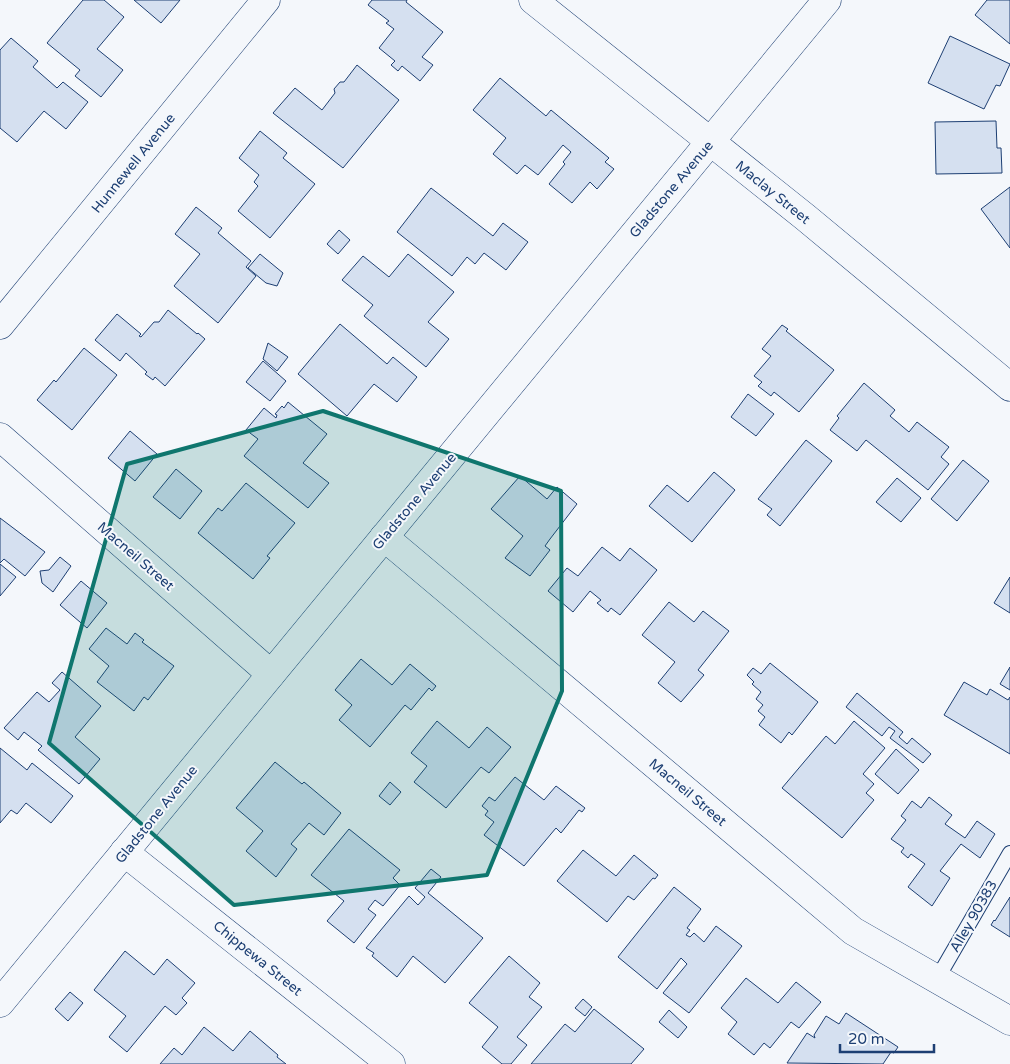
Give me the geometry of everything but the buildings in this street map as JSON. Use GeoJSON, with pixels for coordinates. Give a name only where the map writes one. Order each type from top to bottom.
{"type":"FeatureCollection","features":[{"type":"Feature","properties":{"kind":"street","name":"Hunnewell Avenue"},"geometry":{"type":"LineString","coordinates":[[0,325],[266,0]]}},
{"type":"Feature","properties":{"kind":"street","name":"Maclay Street"},"geometry":{"type":"LineString","coordinates":[[533,0],[1010,387]]}},
{"type":"Feature","properties":{"kind":"street","name":"Gladstone Avenue"},"geometry":{"type":"LineString","coordinates":[[0,1003],[827,0]]}},
{"type":"Feature","properties":{"kind":"street","name":"Macneil Street"},"geometry":{"type":"LineString","coordinates":[[0,437],[271,674]]}},
{"type":"Feature","properties":{"kind":"street","name":"Macneil Street"},"geometry":{"type":"LineString","coordinates":[[384,537],[853,931],[1010,1021]]}},
{"type":"Feature","properties":{"kind":"street","name":"Chippewa Street"},"geometry":{"type":"LineString","coordinates":[[124,852],[391,1064]]}},
{"type":"Feature","properties":{"kind":"lane","name":"Alley 90383"},"geometry":{"type":"LineString","coordinates":[[937,979],[1010,853]]}},
{"type":"Feature","properties":{"kind":"highlighted area"},"geometry":{"type":"Polygon","coordinates":[[[323,411],[561,491],[562,691],[487,875],[234,905],[49,743],[127,464],[323,411]]]}}]}
